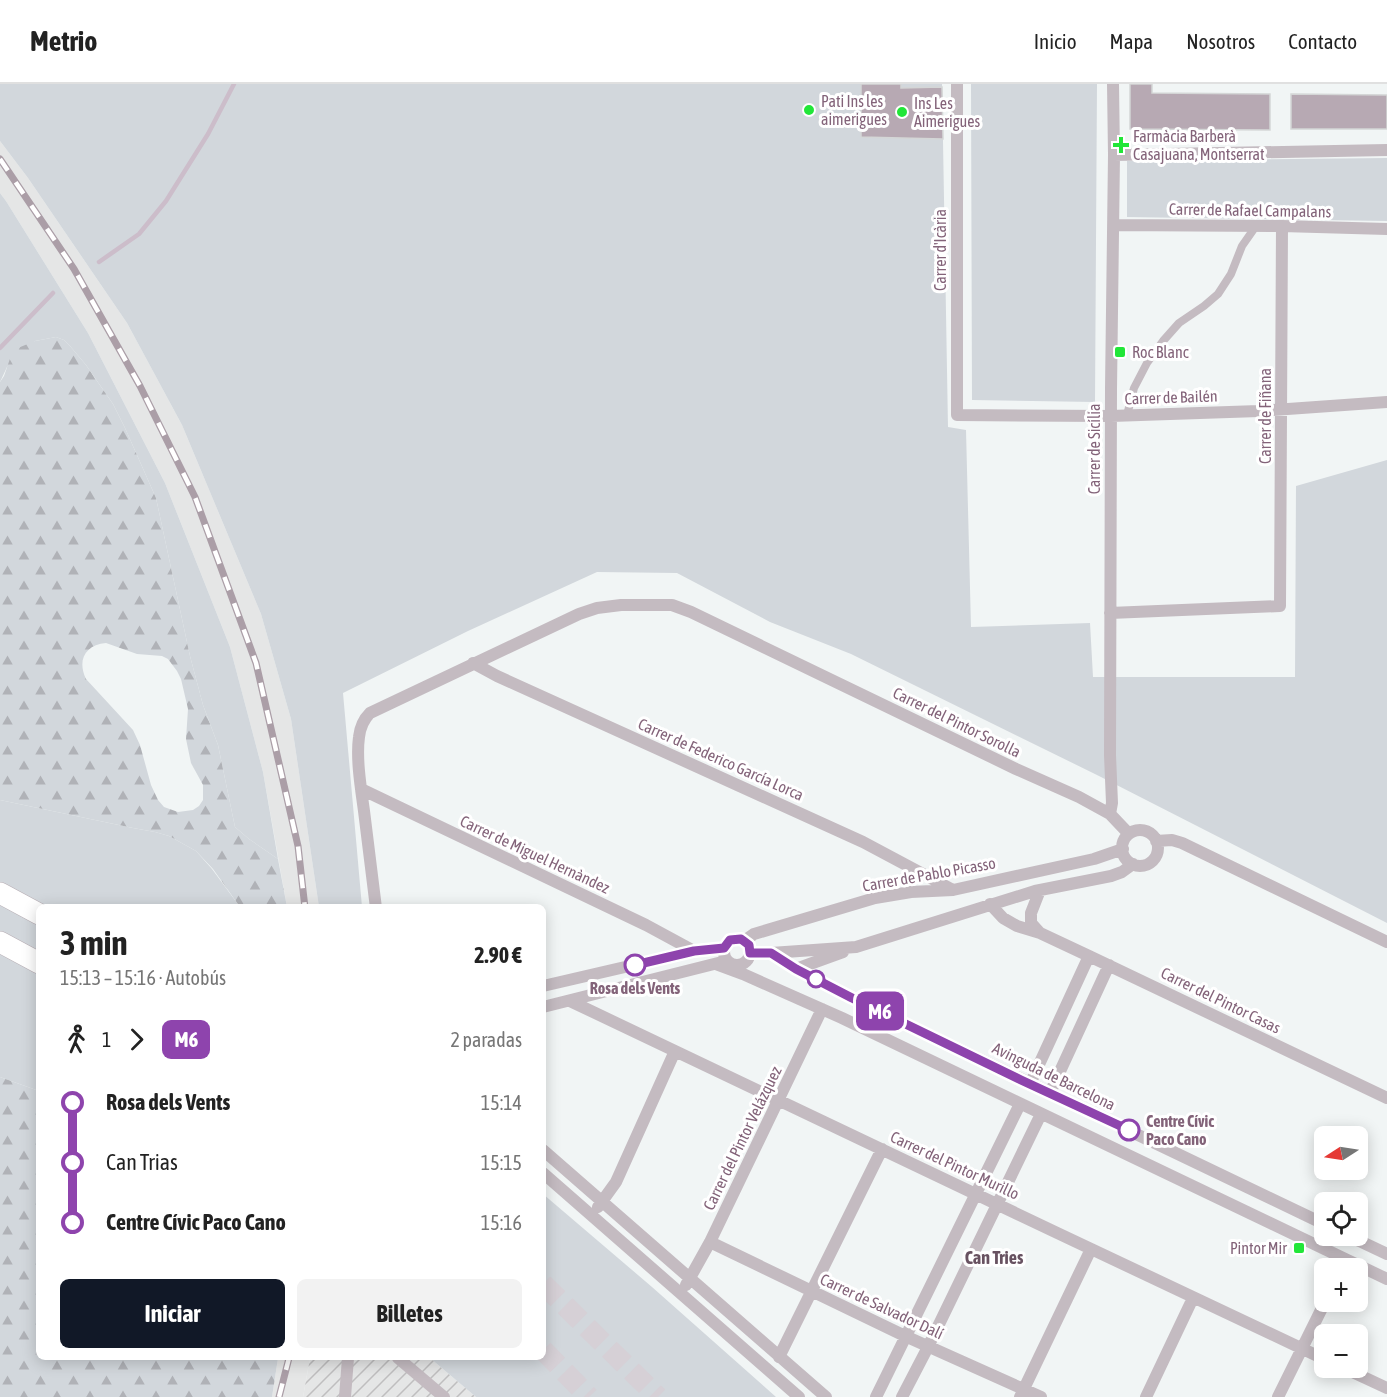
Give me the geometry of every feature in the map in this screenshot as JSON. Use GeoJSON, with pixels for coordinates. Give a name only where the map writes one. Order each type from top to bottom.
{"type":"FeatureCollection","features":[{"type":"Feature","properties":{"kind":"highway"},"geometry":{"type":"LineString","coordinates":[[0,893],[36,912]]}},
{"type":"Feature","properties":{"kind":"highway"},"geometry":{"type":"LineString","coordinates":[[0,942],[36,961]]}},
{"type":"Feature","properties":{"kind":"street","name":"Carrer d'Icària"},"geometry":{"type":"LineString","coordinates":[[957,84],[957,416]]}},
{"type":"Feature","properties":{"kind":"street","name":"Carrer de Sicília"},"geometry":{"type":"LineString","coordinates":[[1110,814],[1112,803],[1110,612],[1113,84]]}},
{"type":"Feature","properties":{"kind":"street"},"geometry":{"type":"LineString","coordinates":[[1114,155],[1387,150]]}},
{"type":"Feature","properties":{"kind":"street","name":"Carrer de Rafael Campalans"},"geometry":{"type":"LineString","coordinates":[[1113,225],[1387,229]]}},
{"type":"Feature","properties":{"kind":"street"},"geometry":{"type":"LineString","coordinates":[[1127,415],[1134,388],[1147,363],[1179,323],[1218,294],[1242,246],[1256,226]]}},
{"type":"Feature","properties":{"kind":"street","name":"Carrer de Fiñana"},"geometry":{"type":"LineString","coordinates":[[1110,612],[1280,606],[1282,226]]}},
{"type":"Feature","properties":{"kind":"street","name":"Carrer de Bailén"},"geometry":{"type":"LineString","coordinates":[[957,416],[1111,416],[1387,402]]}},
{"type":"Feature","properties":{"kind":"street","name":"Carrer del Pintor Sorolla"},"geometry":{"type":"LineString","coordinates":[[473,663],[579,614],[597,608],[621,605],[672,605],[1079,797],[1110,814],[1129,834]]}},
{"type":"Feature","properties":{"kind":"street"},"geometry":{"type":"LineString","coordinates":[[375,904],[361,789],[359,736],[361,726],[370,713],[473,663]]}},
{"type":"Feature","properties":{"kind":"street","name":"Carrer de Federico García Lorca"},"geometry":{"type":"LineString","coordinates":[[473,663],[497,676],[863,842],[953,890]]}},
{"type":"Feature","properties":{"kind":"street","name":"Carrer de Miguel Hernàndez"},"geometry":{"type":"LineString","coordinates":[[361,789],[646,925],[694,951]]}},
{"type":"Feature","properties":{"kind":"street"},"geometry":{"type":"LineString","coordinates":[[1138,830],[1145,831],[1152,834],[1156,841],[1158,849],[1154,859],[1143,865],[1133,864],[1126,858],[1123,849],[1129,834],[1138,830]]}},
{"type":"Feature","properties":{"kind":"street"},"geometry":{"type":"LineString","coordinates":[[1156,841],[1172,840],[1182,843],[1387,942]]}},
{"type":"Feature","properties":{"kind":"street","name":"Carrer de Pablo Picasso"},"geometry":{"type":"LineString","coordinates":[[744,940],[754,934],[875,898],[911,892],[953,890],[1094,859],[1123,849]]}},
{"type":"Feature","properties":{"kind":"street"},"geometry":{"type":"LineString","coordinates":[[796,969],[990,904],[1040,890],[1111,876],[1133,864]]}},
{"type":"Feature","properties":{"kind":"street"},"geometry":{"type":"LineString","coordinates":[[1040,890],[1031,913],[1031,922],[1040,933]]}},
{"type":"Feature","properties":{"kind":"street","name":"Carrer del Pintor Casas"},"geometry":{"type":"LineString","coordinates":[[990,904],[1003,918],[1017,926],[1040,933],[1109,965],[1387,1098]]}},
{"type":"Feature","properties":{"kind":"street"},"geometry":{"type":"LineString","coordinates":[[546,1007],[570,1001],[731,966],[746,962],[750,953],[749,945],[744,940],[732,939],[724,948],[724,957],[731,966],[1041,1114],[1331,1258]]}},
{"type":"Feature","properties":{"kind":"street"},"geometry":{"type":"LineString","coordinates":[[750,953],[856,947]]}},
{"type":"Feature","properties":{"kind":"street"},"geometry":{"type":"LineString","coordinates":[[546,985],[694,951],[724,948]]}},
{"type":"Feature","properties":{"kind":"street","name":"Avinguda de Barcelona"},"geometry":{"type":"LineString","coordinates":[[771,953],[796,969],[1050,1094],[1314,1219]]}},
{"type":"Feature","properties":{"kind":"street"},"geometry":{"type":"LineString","coordinates":[[1030,1084],[1089,956]]}},
{"type":"Feature","properties":{"kind":"street"},"geometry":{"type":"LineString","coordinates":[[1050,1094],[1109,965]]}},
{"type":"Feature","properties":{"kind":"street","name":"Carrer del Pintor Murillo"},"geometry":{"type":"LineString","coordinates":[[570,1001],[1314,1354]]}},
{"type":"Feature","properties":{"kind":"street","name":"Carrer del Pintor Velázquez"},"geometry":{"type":"LineString","coordinates":[[680,1293],[690,1280],[710,1242],[822,1009]]}},
{"type":"Feature","properties":{"kind":"street"},"geometry":{"type":"LineString","coordinates":[[591,1215],[616,1182],[675,1051]]}},
{"type":"Feature","properties":{"kind":"street"},"geometry":{"type":"LineString","coordinates":[[876,1397],[1020,1104]]}},
{"type":"Feature","properties":{"kind":"street"},"geometry":{"type":"LineString","coordinates":[[902,1397],[1041,1114]]}},
{"type":"Feature","properties":{"kind":"street"},"geometry":{"type":"LineString","coordinates":[[779,1357],[882,1149]]}},
{"type":"Feature","properties":{"kind":"street"},"geometry":{"type":"LineString","coordinates":[[546,1153],[826,1397]]}},
{"type":"Feature","properties":{"kind":"street"},"geometry":{"type":"LineString","coordinates":[[546,1176],[800,1397]]}},
{"type":"Feature","properties":{"kind":"street","name":"Carrer de Salvador Dalí"},"geometry":{"type":"LineString","coordinates":[[710,1242],[1022,1393],[1041,1397]]}},
{"type":"Feature","properties":{"kind":"street"},"geometry":{"type":"LineString","coordinates":[[1368,1245],[1387,1254]]}},
{"type":"Feature","properties":{"kind":"street"},"geometry":{"type":"LineString","coordinates":[[1022,1393],[1091,1249]]}},
{"type":"Feature","properties":{"kind":"street"},"geometry":{"type":"LineString","coordinates":[[1368,1273],[1387,1279]]}},
{"type":"Feature","properties":{"kind":"street"},"geometry":{"type":"LineString","coordinates":[[1146,1397],[1193,1298]]}},
{"type":"Feature","properties":{"kind":"street"},"geometry":{"type":"LineString","coordinates":[[1278,1397],[1320,1312]]}},
{"type":"Feature","properties":{"kind":"street"},"geometry":{"type":"LineString","coordinates":[[345,1397],[348,1360]]}},
{"type":"Feature","properties":{"kind":"street"},"geometry":{"type":"LineString","coordinates":[[400,1360],[444,1397]]}},
{"type":"Feature","properties":{"kind":"street"},"geometry":{"type":"LineString","coordinates":[[1366,1378],[1387,1388]]}},
{"type":"Feature","properties":{"kind":"shaded area"},"geometry":{"type":"Polygon","coordinates":[[[0,141],[127,323],[182,425],[261,614],[291,719],[319,904],[286,904],[263,772],[230,647],[165,483],[88,333],[0,193],[0,141]]]}},
{"type":"Feature","properties":{"kind":"shaded area"},"geometry":{"type":"Polygon","coordinates":[[[278,1360],[310,1360],[303,1397],[272,1397],[278,1360]]]}},
{"type":"Feature","properties":{"kind":"shaded area"},"geometry":{"type":"Polygon","coordinates":[[[310,1360],[432,1360],[476,1397],[303,1397],[310,1360]]]}},
{"type":"Feature","properties":{"kind":"green space"},"geometry":{"type":"Polygon","coordinates":[[[0,84],[942,84],[948,427],[966,430],[971,627],[1090,623],[1093,677],[1295,677],[1296,486],[1387,460],[1387,923],[1099,776],[851,654],[770,622],[677,573],[597,572],[468,631],[343,693],[362,904],[319,904],[291,719],[261,614],[182,425],[127,323],[0,141],[0,84]]]}},
{"type":"Feature","properties":{"kind":"green space"},"geometry":{"type":"Polygon","coordinates":[[[971,84],[1097,84],[1095,402],[972,400],[971,84]]]}},
{"type":"Feature","properties":{"kind":"green space"},"geometry":{"type":"Polygon","coordinates":[[[1387,158],[1387,221],[1127,217],[1127,161],[1387,158]]]}},
{"type":"Feature","properties":{"kind":"green space"},"geometry":{"type":"Polygon","coordinates":[[[0,193],[88,333],[165,483],[230,647],[263,772],[278,859],[235,827],[218,745],[203,705],[190,656],[156,498],[113,404],[70,346],[64,340],[56,337],[35,341],[7,367],[0,382],[0,193]]]}},
{"type":"Feature","properties":{"kind":"green space"},"geometry":{"type":"Polygon","coordinates":[[[56,337],[64,340],[86,365],[113,404],[125,428],[156,498],[190,656],[203,705],[218,745],[235,827],[278,859],[286,904],[238,904],[213,869],[196,851],[169,836],[0,800],[0,382],[13,350],[35,341],[56,337]],[[106,643],[88,650],[82,666],[86,679],[133,730],[158,800],[164,807],[178,812],[193,810],[203,800],[203,785],[191,763],[186,739],[188,709],[181,679],[168,659],[162,656],[137,654],[106,643]]]}},
{"type":"Feature","properties":{"kind":"green space"},"geometry":{"type":"Polygon","coordinates":[[[0,800],[155,832],[169,836],[196,851],[238,904],[36,904],[36,1090],[0,1077],[0,800]]]}},
{"type":"Feature","properties":{"kind":"green space"},"geometry":{"type":"Polygon","coordinates":[[[0,1077],[36,1090],[36,1360],[278,1360],[272,1397],[0,1397],[0,1077]]]}},
{"type":"Feature","properties":{"kind":"green space"},"geometry":{"type":"Polygon","coordinates":[[[546,1197],[776,1397],[476,1397],[432,1360],[546,1360],[546,1197]]]}},
{"type":"Feature","properties":{"kind":"building","name":"Ins Les Aimerigues"},"geometry":{"type":"Polygon","coordinates":[[[861,84],[901,84],[901,88],[942,87],[943,139],[861,137],[861,84]]]}},
{"type":"Feature","properties":{"kind":"building"},"geometry":{"type":"Polygon","coordinates":[[[1130,84],[1152,84],[1152,93],[1270,94],[1270,130],[1130,129],[1130,84]]]}},
{"type":"Feature","properties":{"kind":"building"},"geometry":{"type":"Polygon","coordinates":[[[1291,94],[1387,95],[1387,129],[1291,129],[1291,94]]]}},
{"type":"Feature","properties":{"kind":"waterway"},"geometry":{"type":"LineString","coordinates":[[99,262],[139,234],[166,201],[208,134],[234,84]]}},
{"type":"Feature","properties":{"kind":"waterway"},"geometry":{"type":"LineString","coordinates":[[0,348],[53,293]]}},
{"type":"Feature","properties":{"kind":"tunnel"},"geometry":{"type":"LineString","coordinates":[[546,1287],[658,1397]]}},
{"type":"Feature","properties":{"kind":"tunnel"},"geometry":{"type":"LineString","coordinates":[[546,1353],[589,1397]]}},
{"type":"Feature","properties":{"kind":"railway"},"geometry":{"type":"LineString","coordinates":[[0,159],[74,269],[140,386],[195,497],[256,663],[298,846],[305,904]]}},
{"type":"Feature","properties":{"kind":"railway"},"geometry":{"type":"LineString","coordinates":[[279,1397],[288,1360]]}},
{"type":"Feature","properties":{"kind":"bus line","name":"M6"},"geometry":{"type":"LineString","coordinates":[[635,965],[694,951],[724,948],[730,940],[741,939],[749,945],[750,953],[771,953],[796,969],[852,998],[1129,1130]]}},
{"type":"Feature","properties":{"kind":"place","name":"Pati Ins les aimerigues"},"geometry":{"type":"Point","coordinates":[809,110]}},
{"type":"Feature","properties":{"kind":"place","name":"Ins Les Aimerigues"},"geometry":{"type":"Point","coordinates":[902,112]}},
{"type":"Feature","properties":{"kind":"place","name":"Farmàcia Barberà Casajuana, Montserrat"},"geometry":{"type":"Point","coordinates":[1121,145]}},
{"type":"Feature","properties":{"kind":"place","name":"Roc Blanc"},"geometry":{"type":"Point","coordinates":[1120,352]}},
{"type":"Feature","properties":{"kind":"place","name":"Rosa dels Vents"},"geometry":{"type":"Point","coordinates":[635,965]}},
{"type":"Feature","properties":{"kind":"place","name":"Centre Cívic Paco Cano"},"geometry":{"type":"Point","coordinates":[1129,1130]}},
{"type":"Feature","properties":{"kind":"place","name":"Pintor Mir"},"geometry":{"type":"Point","coordinates":[1299,1248]}},
{"type":"Feature","properties":{"kind":"district","name":"Can Tries"},"geometry":{"type":"Point","coordinates":[994,1257]}}]}
